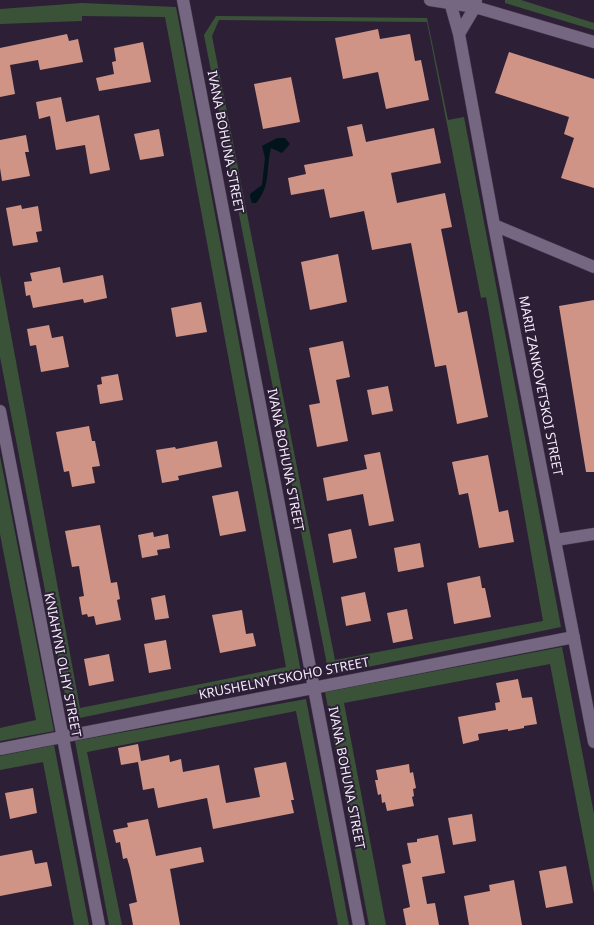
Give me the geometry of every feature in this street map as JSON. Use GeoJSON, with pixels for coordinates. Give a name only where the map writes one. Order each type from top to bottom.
{"type":"FeatureCollection","features":[{"type":"Feature","properties":{"kind":"street","name":"IVANA BOHUNA STREET"},"geometry":{"type":"LineString","coordinates":[[183,0],[315,687],[359,925]]}},
{"type":"Feature","properties":{"kind":"street"},"geometry":{"type":"LineString","coordinates":[[430,0],[475,3],[594,42]]}},
{"type":"Feature","properties":{"kind":"street","name":"MARII ZANKOVETSKOI STREET"},"geometry":{"type":"LineString","coordinates":[[450,2],[459,34],[494,225],[594,742]]}},
{"type":"Feature","properties":{"kind":"street"},"geometry":{"type":"LineString","coordinates":[[459,34],[475,3]]}},
{"type":"Feature","properties":{"kind":"street"},"geometry":{"type":"LineString","coordinates":[[494,225],[594,267]]}},
{"type":"Feature","properties":{"kind":"street","name":"KNIAHYNI OLHY STREET"},"geometry":{"type":"LineString","coordinates":[[0,411],[99,925]]}},
{"type":"Feature","properties":{"kind":"street"},"geometry":{"type":"LineString","coordinates":[[556,540],[594,534]]}},
{"type":"Feature","properties":{"kind":"street","name":"KRUSHELNYTSKOHO STREET"},"geometry":{"type":"LineString","coordinates":[[0,749],[574,637]]}},
{"type":"Feature","properties":{"kind":"green space"},"geometry":{"type":"Polygon","coordinates":[[[505,0],[521,0],[594,23],[594,30],[505,3],[505,0]]]}},
{"type":"Feature","properties":{"kind":"green space"},"geometry":{"type":"Polygon","coordinates":[[[82,3],[176,7],[301,672],[70,720],[0,357],[0,275],[80,708],[286,667],[165,17],[82,16],[82,21],[0,24],[0,9],[82,3]]]}},
{"type":"Feature","properties":{"kind":"green space"},"geometry":{"type":"Polygon","coordinates":[[[216,16],[427,18],[448,120],[464,117],[561,627],[329,675],[204,35],[216,16]],[[219,20],[212,36],[335,660],[543,621],[486,297],[481,298],[427,22],[219,20]]]}},
{"type":"Feature","properties":{"kind":"green space"},"geometry":{"type":"Polygon","coordinates":[[[0,456],[54,731],[0,741],[0,728],[36,720],[0,534],[0,456]]]}},
{"type":"Feature","properties":{"kind":"green space"},"geometry":{"type":"Polygon","coordinates":[[[562,647],[594,814],[594,893],[550,664],[344,703],[386,925],[369,925],[325,692],[562,647]]]}},
{"type":"Feature","properties":{"kind":"green space"},"geometry":{"type":"Polygon","coordinates":[[[306,699],[349,925],[338,925],[296,711],[87,752],[122,925],[109,925],[75,741],[306,699]]]}},
{"type":"Feature","properties":{"kind":"green space"},"geometry":{"type":"Polygon","coordinates":[[[54,745],[89,925],[74,925],[43,762],[0,770],[0,756],[54,745]]]}},
{"type":"Feature","properties":{"kind":"shaded area"},"geometry":{"type":"Polygon","coordinates":[[[277,138],[285,138],[290,144],[282,153],[271,148],[264,190],[256,203],[252,203],[250,194],[262,185],[265,158],[262,146],[277,138]]]}},
{"type":"Feature","properties":{"kind":"building"},"geometry":{"type":"Polygon","coordinates":[[[378,29],[380,39],[410,34],[415,61],[421,60],[429,100],[386,109],[378,72],[343,79],[335,38],[378,29]]]}},
{"type":"Feature","properties":{"kind":"building"},"geometry":{"type":"Polygon","coordinates":[[[67,34],[69,41],[78,39],[83,62],[40,70],[38,60],[10,65],[15,94],[0,97],[0,48],[67,34]]]}},
{"type":"Feature","properties":{"kind":"building"},"geometry":{"type":"Polygon","coordinates":[[[143,42],[151,82],[99,91],[96,78],[114,74],[112,62],[116,61],[114,48],[143,42]]]}},
{"type":"Feature","properties":{"kind":"building"},"geometry":{"type":"Polygon","coordinates":[[[509,52],[594,79],[594,188],[561,178],[574,138],[564,134],[569,117],[495,93],[509,52]]]}},
{"type":"Feature","properties":{"kind":"building"},"geometry":{"type":"Polygon","coordinates":[[[291,77],[300,122],[263,129],[254,84],[291,77]]]}},
{"type":"Feature","properties":{"kind":"building"},"geometry":{"type":"Polygon","coordinates":[[[61,97],[66,122],[99,115],[110,170],[90,174],[85,145],[56,150],[50,116],[39,119],[36,102],[61,97]]]}},
{"type":"Feature","properties":{"kind":"building"},"geometry":{"type":"Polygon","coordinates":[[[362,124],[366,142],[434,128],[441,163],[391,173],[397,203],[445,193],[452,227],[441,229],[458,313],[467,311],[488,417],[457,424],[446,365],[435,367],[411,243],[372,250],[364,211],[330,218],[324,189],[291,195],[288,178],[306,174],[304,165],[353,156],[347,127],[362,124]]]}},
{"type":"Feature","properties":{"kind":"building"},"geometry":{"type":"Polygon","coordinates":[[[159,129],[164,156],[140,160],[134,134],[159,129]]]}},
{"type":"Feature","properties":{"kind":"building"},"geometry":{"type":"Polygon","coordinates":[[[26,135],[29,152],[25,152],[30,176],[2,181],[0,168],[0,140],[26,135]]]}},
{"type":"Feature","properties":{"kind":"building"},"geometry":{"type":"Polygon","coordinates":[[[21,205],[22,209],[38,206],[42,231],[36,232],[38,242],[13,246],[6,208],[21,205]]]}},
{"type":"Feature","properties":{"kind":"building"},"geometry":{"type":"Polygon","coordinates":[[[338,254],[347,302],[310,310],[301,262],[338,254]]]}},
{"type":"Feature","properties":{"kind":"building"},"geometry":{"type":"Polygon","coordinates":[[[60,267],[63,283],[103,275],[107,298],[84,303],[83,299],[33,308],[30,295],[26,296],[24,282],[32,281],[30,273],[60,267]]]}},
{"type":"Feature","properties":{"kind":"building"},"geometry":{"type":"Polygon","coordinates":[[[594,300],[594,472],[586,472],[559,306],[594,300]]]}},
{"type":"Feature","properties":{"kind":"building"},"geometry":{"type":"Polygon","coordinates":[[[201,302],[207,332],[176,337],[171,308],[201,302]]]}},
{"type":"Feature","properties":{"kind":"building"},"geometry":{"type":"Polygon","coordinates":[[[49,325],[52,338],[63,336],[69,367],[41,372],[36,345],[30,346],[27,329],[49,325]]]}},
{"type":"Feature","properties":{"kind":"building"},"geometry":{"type":"Polygon","coordinates":[[[343,341],[350,377],[336,380],[348,441],[317,447],[309,405],[320,403],[309,348],[343,341]]]}},
{"type":"Feature","properties":{"kind":"building"},"geometry":{"type":"Polygon","coordinates":[[[118,374],[123,400],[100,404],[97,385],[102,384],[101,377],[118,374]]]}},
{"type":"Feature","properties":{"kind":"building"},"geometry":{"type":"Polygon","coordinates":[[[388,386],[393,411],[372,415],[367,390],[388,386]]]}},
{"type":"Feature","properties":{"kind":"building"},"geometry":{"type":"Polygon","coordinates":[[[89,426],[92,441],[95,441],[100,466],[92,467],[95,483],[72,487],[69,471],[64,472],[56,432],[89,426]]]}},
{"type":"Feature","properties":{"kind":"building"},"geometry":{"type":"Polygon","coordinates":[[[217,441],[222,467],[178,476],[179,480],[162,483],[156,450],[175,447],[176,449],[217,441]]]}},
{"type":"Feature","properties":{"kind":"building"},"geometry":{"type":"Polygon","coordinates":[[[380,452],[394,521],[369,526],[363,494],[327,501],[323,478],[367,469],[364,455],[380,452]]]}},
{"type":"Feature","properties":{"kind":"building"},"geometry":{"type":"Polygon","coordinates":[[[488,455],[499,512],[508,510],[514,542],[479,548],[468,493],[459,495],[452,462],[488,455]]]}},
{"type":"Feature","properties":{"kind":"building"},"geometry":{"type":"Polygon","coordinates":[[[238,491],[246,531],[220,536],[212,496],[238,491]]]}},
{"type":"Feature","properties":{"kind":"building"},"geometry":{"type":"Polygon","coordinates":[[[100,525],[111,583],[117,582],[120,599],[117,600],[121,620],[96,625],[94,616],[88,617],[87,614],[82,615],[79,597],[84,596],[79,566],[72,567],[65,531],[100,525]]]}},
{"type":"Feature","properties":{"kind":"building"},"geometry":{"type":"Polygon","coordinates":[[[351,529],[357,558],[333,563],[328,534],[351,529]]]}},
{"type":"Feature","properties":{"kind":"building"},"geometry":{"type":"Polygon","coordinates":[[[153,532],[154,537],[168,534],[170,548],[157,550],[158,555],[142,558],[138,535],[153,532]]]}},
{"type":"Feature","properties":{"kind":"building"},"geometry":{"type":"Polygon","coordinates":[[[420,543],[424,567],[398,572],[394,548],[420,543]]]}},
{"type":"Feature","properties":{"kind":"building"},"geometry":{"type":"Polygon","coordinates":[[[480,576],[482,588],[485,588],[491,617],[454,624],[447,583],[480,576]]]}},
{"type":"Feature","properties":{"kind":"building"},"geometry":{"type":"Polygon","coordinates":[[[365,592],[371,621],[346,626],[341,597],[365,592]]]}},
{"type":"Feature","properties":{"kind":"building"},"geometry":{"type":"Polygon","coordinates":[[[165,595],[169,618],[155,620],[151,598],[165,595]]]}},
{"type":"Feature","properties":{"kind":"building"},"geometry":{"type":"Polygon","coordinates":[[[407,609],[413,639],[393,643],[387,613],[407,609]]]}},
{"type":"Feature","properties":{"kind":"building"},"geometry":{"type":"Polygon","coordinates":[[[242,610],[246,634],[253,633],[256,646],[220,653],[212,615],[242,610]]]}},
{"type":"Feature","properties":{"kind":"building"},"geometry":{"type":"Polygon","coordinates":[[[166,640],[171,669],[149,673],[144,644],[166,640]]]}},
{"type":"Feature","properties":{"kind":"building"},"geometry":{"type":"Polygon","coordinates":[[[109,654],[114,681],[89,686],[84,659],[109,654]]]}},
{"type":"Feature","properties":{"kind":"building"},"geometry":{"type":"Polygon","coordinates":[[[518,679],[522,698],[532,697],[537,724],[508,731],[508,729],[478,734],[479,740],[463,744],[458,717],[496,710],[495,703],[500,702],[496,683],[518,679]]]}},
{"type":"Feature","properties":{"kind":"building"},"geometry":{"type":"Polygon","coordinates":[[[138,744],[141,761],[169,755],[170,762],[181,759],[183,772],[219,765],[226,803],[260,797],[254,768],[286,762],[294,800],[291,800],[294,813],[213,829],[207,798],[158,808],[154,788],[143,790],[138,762],[121,765],[118,748],[138,744]]]}},
{"type":"Feature","properties":{"kind":"building"},"geometry":{"type":"Polygon","coordinates":[[[409,764],[410,773],[413,772],[416,788],[413,789],[414,796],[412,797],[414,806],[387,811],[385,802],[382,803],[381,794],[378,795],[375,780],[378,780],[376,770],[409,764]]]}},
{"type":"Feature","properties":{"kind":"building"},"geometry":{"type":"Polygon","coordinates":[[[33,788],[37,813],[10,819],[5,793],[33,788]]]}},
{"type":"Feature","properties":{"kind":"building"},"geometry":{"type":"Polygon","coordinates":[[[472,814],[476,841],[453,845],[448,818],[472,814]]]}},
{"type":"Feature","properties":{"kind":"building"},"geometry":{"type":"Polygon","coordinates":[[[148,819],[156,856],[201,847],[204,862],[170,869],[180,925],[133,925],[129,904],[137,902],[130,868],[127,858],[123,859],[120,842],[116,843],[113,830],[128,827],[127,823],[148,819]]]}},
{"type":"Feature","properties":{"kind":"building"},"geometry":{"type":"Polygon","coordinates":[[[438,835],[445,873],[422,877],[427,904],[435,903],[439,925],[406,925],[403,909],[410,907],[402,865],[411,863],[407,843],[417,842],[417,839],[438,835]]]}},
{"type":"Feature","properties":{"kind":"building"},"geometry":{"type":"Polygon","coordinates":[[[32,850],[35,864],[47,862],[52,886],[0,896],[0,856],[32,850]]]}},
{"type":"Feature","properties":{"kind":"building"},"geometry":{"type":"Polygon","coordinates":[[[566,866],[573,903],[546,908],[539,871],[566,866]]]}},
{"type":"Feature","properties":{"kind":"building"},"geometry":{"type":"Polygon","coordinates":[[[514,880],[522,925],[469,925],[464,896],[490,891],[489,885],[514,880]]]}}]}
